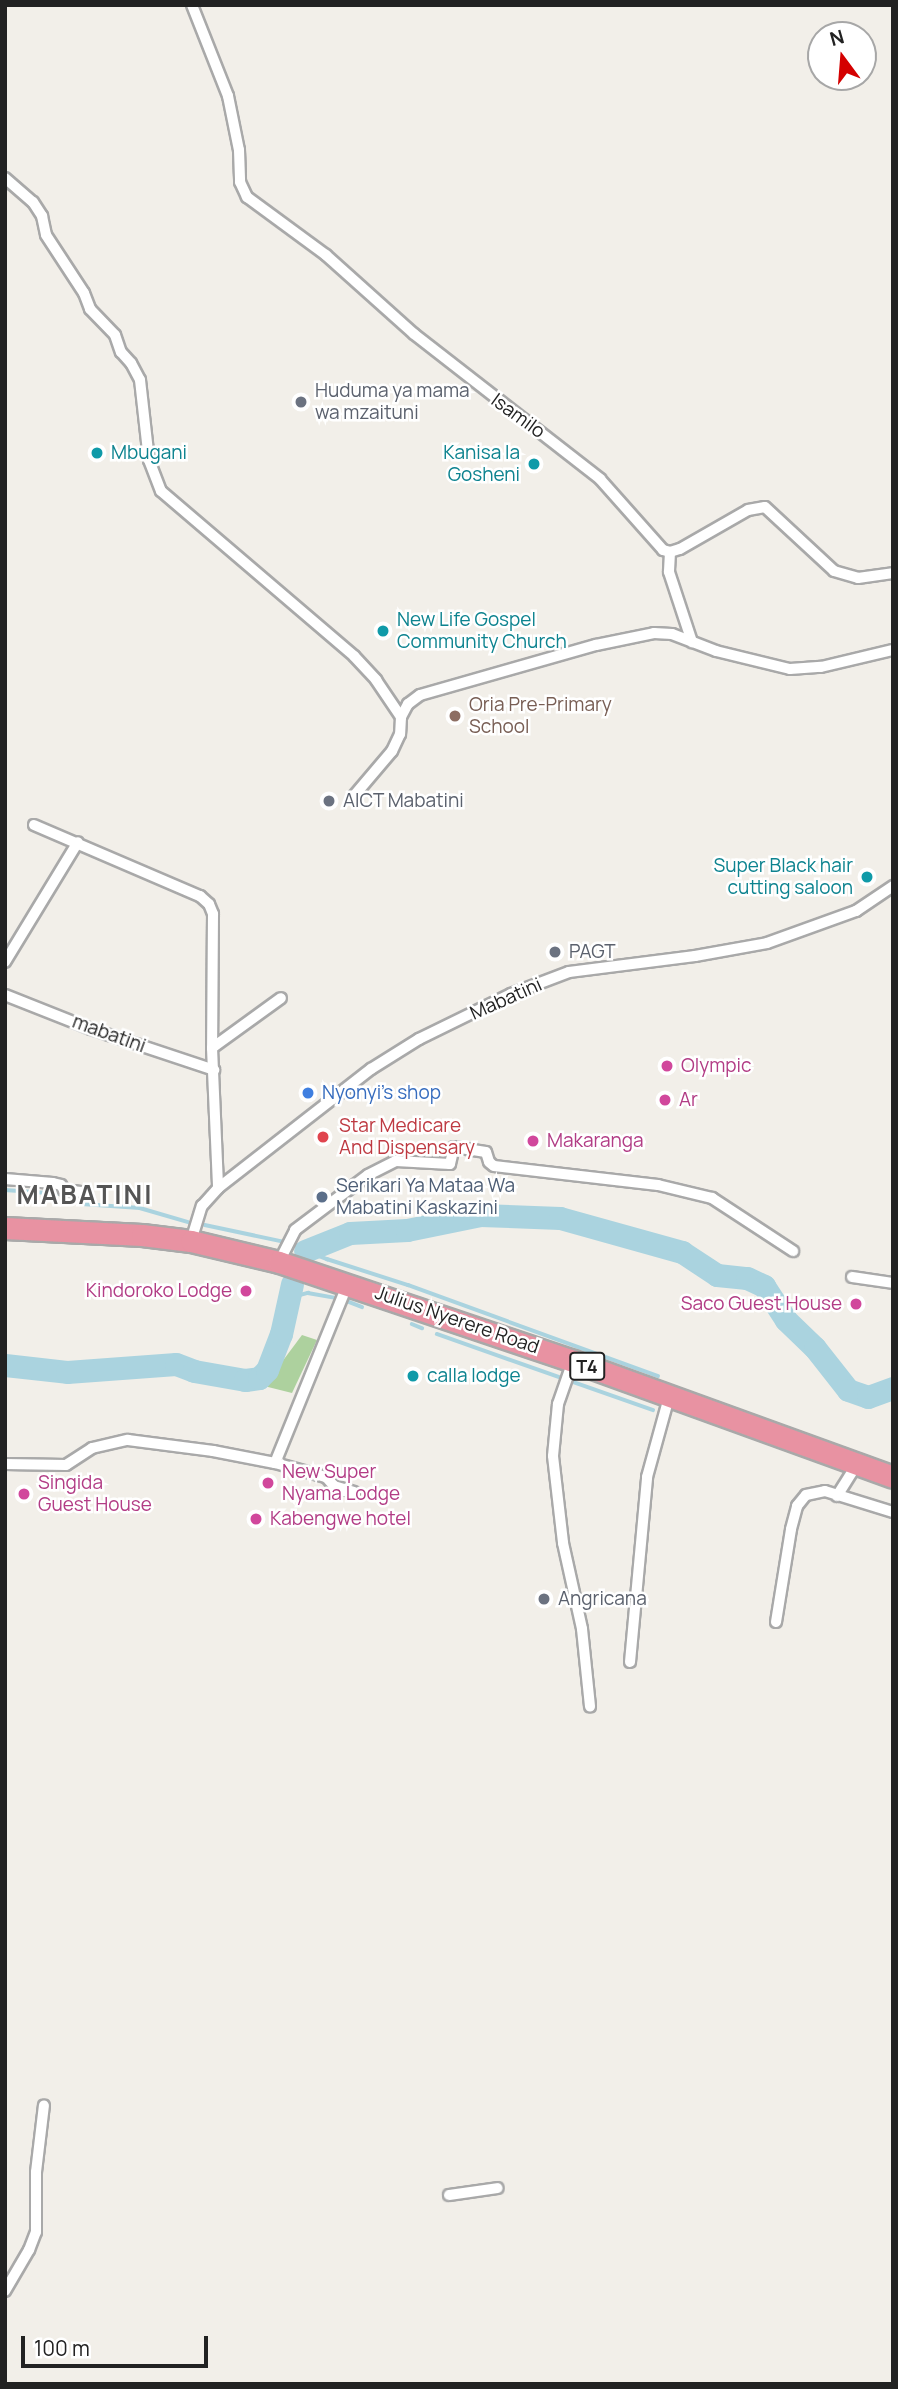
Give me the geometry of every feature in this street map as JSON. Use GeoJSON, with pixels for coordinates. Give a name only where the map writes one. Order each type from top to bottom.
{"type":"FeatureCollection","features":[{"type":"Feature","properties":{"kind":"highway","name":"Julius Nyerere Road"},"geometry":{"type":"LineString","coordinates":[[5,1228],[142,1235],[284,1250],[348,1283],[568,1374],[669,1397],[893,1477]]}},
{"type":"Feature","properties":{"kind":"street","name":"Isamilo"},"geometry":{"type":"LineString","coordinates":[[192,5],[228,96],[239,150],[240,183],[247,197],[326,255],[385,304],[414,334],[600,479],[656,543],[670,552]]}},
{"type":"Feature","properties":{"kind":"street"},"geometry":{"type":"LineString","coordinates":[[5,178],[33,202],[42,216],[46,235],[84,293],[90,309],[115,335],[121,352],[140,380],[149,460],[161,491],[355,656],[376,680],[401,717]]}},
{"type":"Feature","properties":{"kind":"street"},"geometry":{"type":"LineString","coordinates":[[692,642],[669,572],[670,552],[748,510],[765,507],[834,571],[858,578],[893,573]]}},
{"type":"Feature","properties":{"kind":"street"},"geometry":{"type":"LineString","coordinates":[[353,797],[392,751],[400,734],[401,717],[408,704],[420,695],[596,645],[654,634],[672,634],[790,669],[821,667],[893,650]]}},
{"type":"Feature","properties":{"kind":"street"},"geometry":{"type":"LineString","coordinates":[[34,825],[200,896],[209,904],[214,929],[212,1048],[218,1188]]}},
{"type":"Feature","properties":{"kind":"street"},"geometry":{"type":"LineString","coordinates":[[5,962],[78,842]]}},
{"type":"Feature","properties":{"kind":"street","name":"Mabatini"},"geometry":{"type":"LineString","coordinates":[[191,1241],[202,1206],[218,1188],[371,1069],[419,1039],[511,994],[569,972],[695,956],[767,943],[856,911],[893,886]]}},
{"type":"Feature","properties":{"kind":"street","name":"mabatini"},"geometry":{"type":"LineString","coordinates":[[5,995],[91,1029],[214,1070]]}},
{"type":"Feature","properties":{"kind":"street"},"geometry":{"type":"LineString","coordinates":[[212,1048],[281,998]]}},
{"type":"Feature","properties":{"kind":"street"},"geometry":{"type":"LineString","coordinates":[[284,1250],[310,1216],[382,1167],[396,1161],[410,1160],[450,1164],[454,1147],[486,1152],[489,1162],[495,1166],[658,1185],[712,1198],[793,1251]]}},
{"type":"Feature","properties":{"kind":"street"},"geometry":{"type":"LineString","coordinates":[[5,1179],[53,1183],[61,1185],[64,1191],[81,1192]]}},
{"type":"Feature","properties":{"kind":"street"},"geometry":{"type":"LineString","coordinates":[[852,1277],[893,1283]]}},
{"type":"Feature","properties":{"kind":"street"},"geometry":{"type":"LineString","coordinates":[[275,1463],[348,1283]]}},
{"type":"Feature","properties":{"kind":"street"},"geometry":{"type":"LineString","coordinates":[[568,1374],[558,1404],[554,1467],[563,1543],[582,1629],[590,1707]]}},
{"type":"Feature","properties":{"kind":"street"},"geometry":{"type":"LineString","coordinates":[[631,1662],[647,1477],[669,1397]]}},
{"type":"Feature","properties":{"kind":"street"},"geometry":{"type":"LineString","coordinates":[[5,1464],[66,1465],[92,1448],[128,1440],[214,1451],[275,1463],[326,1477],[334,1486],[354,1492]]}},
{"type":"Feature","properties":{"kind":"street"},"geometry":{"type":"LineString","coordinates":[[837,1496],[857,1464]]}},
{"type":"Feature","properties":{"kind":"street"},"geometry":{"type":"LineString","coordinates":[[776,1622],[797,1506],[811,1491],[825,1490],[893,1512]]}},
{"type":"Feature","properties":{"kind":"street"},"geometry":{"type":"LineString","coordinates":[[5,2291],[29,2250],[36,2232],[36,2172],[44,2105]]}},
{"type":"Feature","properties":{"kind":"street"},"geometry":{"type":"LineString","coordinates":[[449,2195],[498,2188]]}},
{"type":"Feature","properties":{"kind":"green space"},"geometry":{"type":"Polygon","coordinates":[[[302,1335],[317,1340],[292,1393],[264,1386],[302,1335]]]}},
{"type":"Feature","properties":{"kind":"waterway"},"geometry":{"type":"LineString","coordinates":[[5,1190],[62,1194]]}},
{"type":"Feature","properties":{"kind":"waterway"},"geometry":{"type":"LineString","coordinates":[[70,1196],[82,1204],[140,1208],[188,1222]]}},
{"type":"Feature","properties":{"kind":"waterway"},"geometry":{"type":"LineString","coordinates":[[305,1251],[350,1233],[407,1230],[480,1215],[560,1218],[682,1252],[717,1275],[747,1278],[764,1286],[786,1320],[815,1348],[848,1390],[868,1397],[893,1388]]}},
{"type":"Feature","properties":{"kind":"waterway"},"geometry":{"type":"LineString","coordinates":[[205,1225],[285,1242]]}},
{"type":"Feature","properties":{"kind":"waterway"},"geometry":{"type":"LineString","coordinates":[[292,1244],[308,1248]]}},
{"type":"Feature","properties":{"kind":"waterway"},"geometry":{"type":"LineString","coordinates":[[314,1246],[319,1256],[408,1285],[658,1376]]}},
{"type":"Feature","properties":{"kind":"waterway"},"geometry":{"type":"LineString","coordinates":[[5,1365],[67,1372],[176,1364],[194,1371],[245,1380],[259,1378],[267,1370],[281,1334],[292,1284]]}},
{"type":"Feature","properties":{"kind":"waterway"},"geometry":{"type":"LineString","coordinates":[[289,1298],[308,1293],[337,1298]]}},
{"type":"Feature","properties":{"kind":"waterway"},"geometry":{"type":"LineString","coordinates":[[349,1302],[362,1307]]}},
{"type":"Feature","properties":{"kind":"waterway"},"geometry":{"type":"LineString","coordinates":[[412,1324],[422,1328]]}},
{"type":"Feature","properties":{"kind":"waterway"},"geometry":{"type":"LineString","coordinates":[[437,1334],[653,1410]]}},
{"type":"Feature","properties":{"kind":"place","name":"Huduma ya mama wa mzaituni"},"geometry":{"type":"Point","coordinates":[301,402]}},
{"type":"Feature","properties":{"kind":"place","name":"Mbugani"},"geometry":{"type":"Point","coordinates":[97,453]}},
{"type":"Feature","properties":{"kind":"place","name":"Kanisa la Gosheni"},"geometry":{"type":"Point","coordinates":[534,464]}},
{"type":"Feature","properties":{"kind":"place","name":"New Life Gospel Community Church"},"geometry":{"type":"Point","coordinates":[383,631]}},
{"type":"Feature","properties":{"kind":"place","name":"Oria Pre-Primary School"},"geometry":{"type":"Point","coordinates":[455,716]}},
{"type":"Feature","properties":{"kind":"place","name":"AICT Mabatini"},"geometry":{"type":"Point","coordinates":[329,801]}},
{"type":"Feature","properties":{"kind":"place","name":"Super Black hair cutting saloon"},"geometry":{"type":"Point","coordinates":[867,877]}},
{"type":"Feature","properties":{"kind":"place","name":"PAGT"},"geometry":{"type":"Point","coordinates":[555,952]}},
{"type":"Feature","properties":{"kind":"place","name":"Olympic"},"geometry":{"type":"Point","coordinates":[667,1066]}},
{"type":"Feature","properties":{"kind":"place","name":"Nyonyi's shop"},"geometry":{"type":"Point","coordinates":[308,1093]}},
{"type":"Feature","properties":{"kind":"place","name":"Ar"},"geometry":{"type":"Point","coordinates":[665,1100]}},
{"type":"Feature","properties":{"kind":"place","name":"Star Medicare And Dispensary"},"geometry":{"type":"Point","coordinates":[323,1137]}},
{"type":"Feature","properties":{"kind":"place","name":"Makaranga"},"geometry":{"type":"Point","coordinates":[533,1141]}},
{"type":"Feature","properties":{"kind":"place","name":"Serikari Ya Mataa Wa Mabatini Kaskazini"},"geometry":{"type":"Point","coordinates":[322,1197]}},
{"type":"Feature","properties":{"kind":"place","name":"Kindoroko Lodge"},"geometry":{"type":"Point","coordinates":[246,1291]}},
{"type":"Feature","properties":{"kind":"place","name":"Saco Guest House"},"geometry":{"type":"Point","coordinates":[856,1304]}},
{"type":"Feature","properties":{"kind":"place","name":"calla lodge"},"geometry":{"type":"Point","coordinates":[413,1376]}},
{"type":"Feature","properties":{"kind":"place","name":"New Super Nyama Lodge"},"geometry":{"type":"Point","coordinates":[268,1483]}},
{"type":"Feature","properties":{"kind":"place","name":"Singida Guest House"},"geometry":{"type":"Point","coordinates":[24,1494]}},
{"type":"Feature","properties":{"kind":"place","name":"Kabengwe hotel"},"geometry":{"type":"Point","coordinates":[256,1519]}},
{"type":"Feature","properties":{"kind":"place","name":"Angricana"},"geometry":{"type":"Point","coordinates":[544,1599]}},
{"type":"Feature","properties":{"kind":"district","name":"MABATINI"},"geometry":{"type":"Point","coordinates":[85,1195]}}]}
